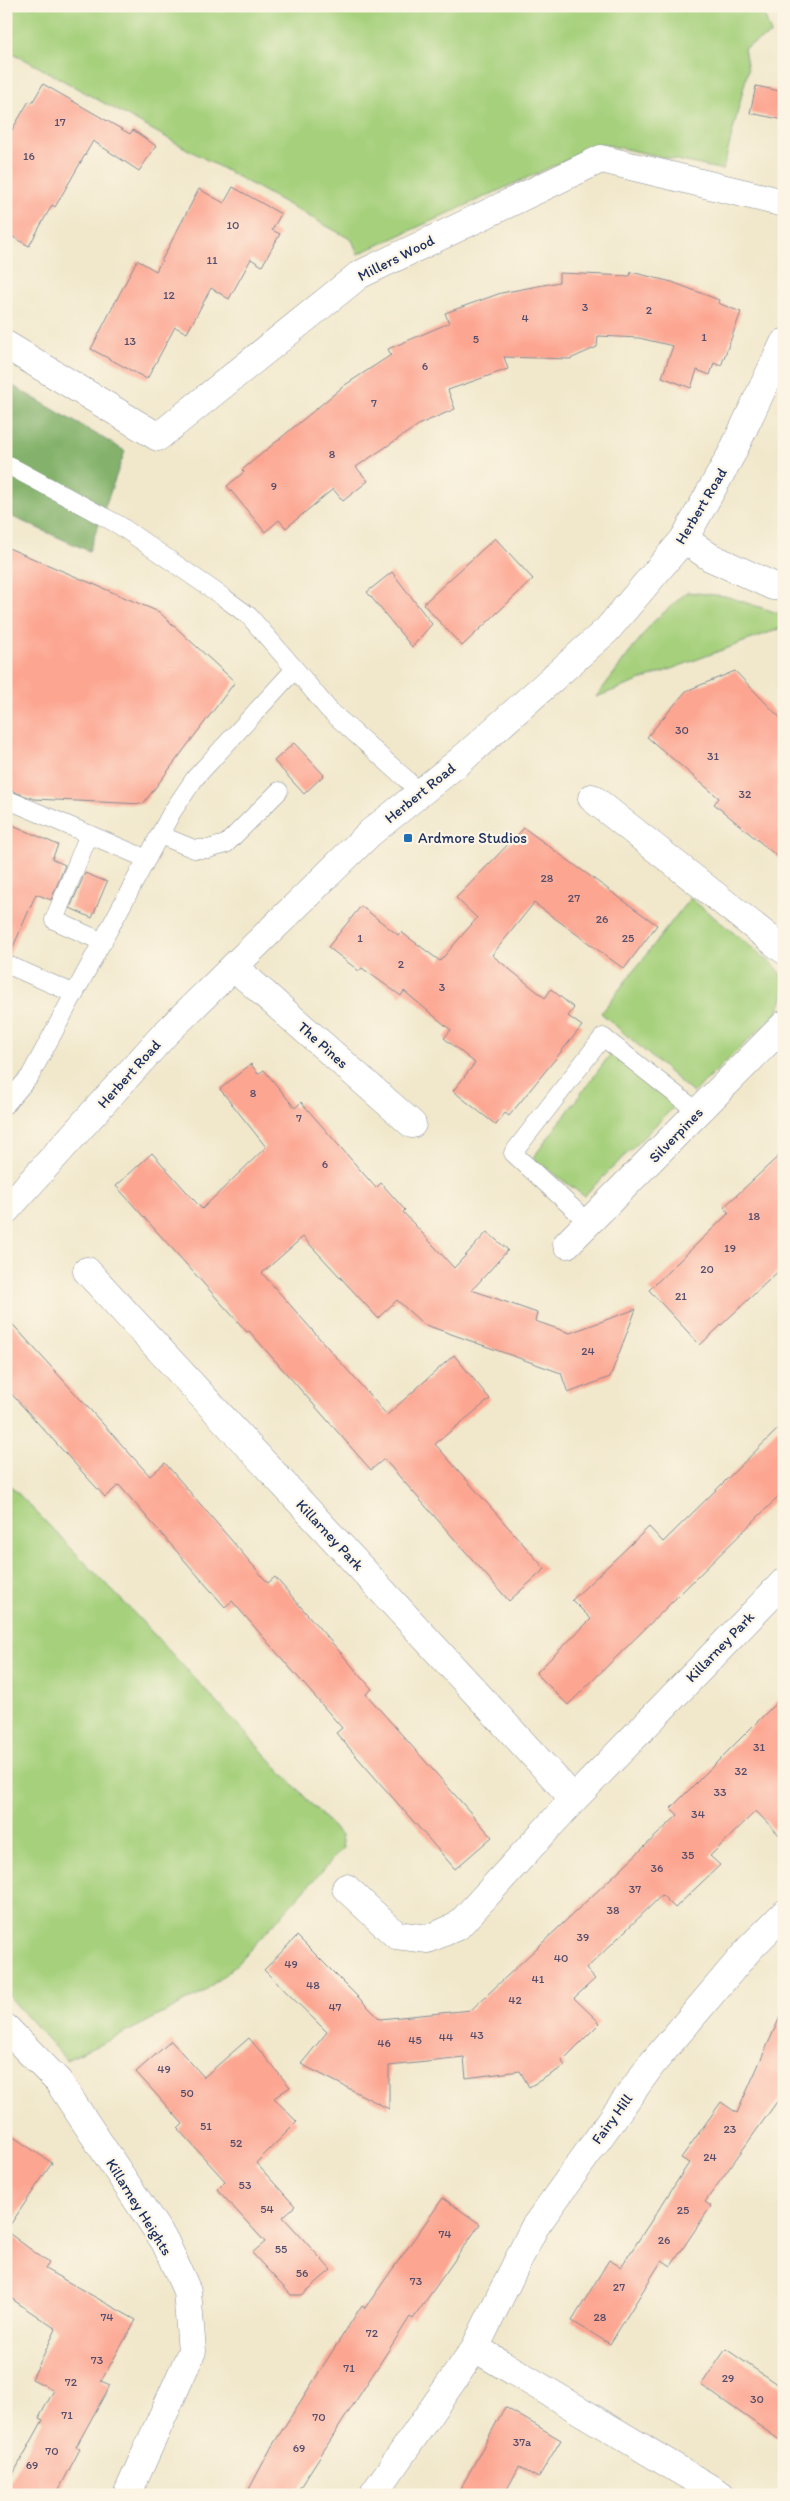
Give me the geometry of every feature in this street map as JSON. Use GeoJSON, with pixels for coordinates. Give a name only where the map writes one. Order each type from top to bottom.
{"type":"FeatureCollection","features":[{"type":"Feature","properties":{"kind":"street","name":"Millers Wood"},"geometry":{"type":"LineString","coordinates":[[6,345],[158,437],[359,275],[601,159],[784,204]]}},
{"type":"Feature","properties":{"kind":"street","name":"Herbert Road"},"geometry":{"type":"LineString","coordinates":[[6,1210],[164,1035],[370,833],[460,761],[608,630],[684,539],[731,455],[784,343]]}},
{"type":"Feature","properties":{"kind":"street"},"geometry":{"type":"LineString","coordinates":[[684,539],[710,556],[773,586],[784,587]]}},
{"type":"Feature","properties":{"kind":"street"},"geometry":{"type":"LineString","coordinates":[[592,798],[784,950]]}},
{"type":"Feature","properties":{"kind":"street","name":"The Pines"},"geometry":{"type":"LineString","coordinates":[[234,967],[412,1124]]}},
{"type":"Feature","properties":{"kind":"street","name":"Silverpines"},"geometry":{"type":"LineString","coordinates":[[567,1244],[784,1025]]}},
{"type":"Feature","properties":{"kind":"street","name":"Killarney Park"},"geometry":{"type":"LineString","coordinates":[[87,1271],[574,1799]]}},
{"type":"Feature","properties":{"kind":"street","name":"Killarney Park"},"geometry":{"type":"LineString","coordinates":[[346,1888],[396,1935],[428,1939],[458,1926],[574,1799],[784,1582]]}},
{"type":"Feature","properties":{"kind":"street","name":"Fairy Hill"},"geometry":{"type":"LineString","coordinates":[[373,2495],[475,2348],[534,2228],[651,2065],[750,1948],[784,1914]]}},
{"type":"Feature","properties":{"kind":"street","name":"Killarney Heights"},"geometry":{"type":"LineString","coordinates":[[6,2028],[58,2081],[165,2242],[186,2291],[192,2351],[126,2495]]}},
{"type":"Feature","properties":{"kind":"street"},"geometry":{"type":"LineString","coordinates":[[475,2348],[721,2495]]}},
{"type":"Feature","properties":{"kind":"lane"},"geometry":{"type":"LineString","coordinates":[[6,464],[119,525],[249,616],[328,710],[406,779],[419,793]]}},
{"type":"Feature","properties":{"kind":"lane"},"geometry":{"type":"LineString","coordinates":[[6,1104],[30,1076],[160,835],[195,778],[295,669]]}},
{"type":"Feature","properties":{"kind":"lane"},"geometry":{"type":"LineString","coordinates":[[160,835],[194,849],[208,849],[226,844],[278,791]]}},
{"type":"Feature","properties":{"kind":"lane"},"geometry":{"type":"LineString","coordinates":[[6,799],[147,859]]}},
{"type":"Feature","properties":{"kind":"lane"},"geometry":{"type":"LineString","coordinates":[[89,834],[54,920],[103,942]]}},
{"type":"Feature","properties":{"kind":"lane"},"geometry":{"type":"LineString","coordinates":[[6,964],[75,994]]}},
{"type":"Feature","properties":{"kind":"lane"},"geometry":{"type":"LineString","coordinates":[[589,1223],[513,1153],[603,1037],[698,1112]]}},
{"type":"Feature","properties":{"kind":"green space"},"geometry":{"type":"Polygon","coordinates":[[[6,6],[761,6],[771,34],[744,48],[748,70],[723,170],[602,144],[358,254],[352,240],[6,49],[6,6]]]}},
{"type":"Feature","properties":{"kind":"green space"},"geometry":{"type":"Polygon","coordinates":[[[6,382],[125,451],[89,551],[6,514],[6,382]]]}},
{"type":"Feature","properties":{"kind":"green space"},"geometry":{"type":"Polygon","coordinates":[[[687,592],[725,596],[784,615],[784,627],[596,697],[652,623],[687,592]]]}},
{"type":"Feature","properties":{"kind":"green space"},"geometry":{"type":"Polygon","coordinates":[[[690,898],[775,966],[782,977],[784,989],[777,1013],[693,1093],[601,1013],[690,898]]]}},
{"type":"Feature","properties":{"kind":"green space"},"geometry":{"type":"Polygon","coordinates":[[[612,1052],[677,1104],[584,1196],[533,1158],[612,1052]]]}},
{"type":"Feature","properties":{"kind":"green space"},"geometry":{"type":"Polygon","coordinates":[[[6,1481],[135,1614],[341,1836],[343,1848],[235,1966],[201,1994],[125,2033],[66,2060],[6,1993],[6,1481]]]}},
{"type":"Feature","properties":{"kind":"building"},"geometry":{"type":"Polygon","coordinates":[[[43,84],[130,134],[133,130],[156,146],[139,171],[93,141],[55,207],[52,205],[29,246],[6,233],[6,140],[29,101],[32,103],[43,84]]]}},
{"type":"Feature","properties":{"kind":"building"},"geometry":{"type":"Polygon","coordinates":[[[756,86],[784,92],[784,120],[750,113],[756,86]]]}},
{"type":"Feature","properties":{"kind":"building"},"geometry":{"type":"Polygon","coordinates":[[[233,187],[281,214],[272,230],[280,234],[262,266],[251,259],[229,299],[211,288],[187,333],[175,327],[147,379],[91,349],[137,260],[156,271],[199,189],[224,203],[233,187]]]}},
{"type":"Feature","properties":{"kind":"building"},"geometry":{"type":"Polygon","coordinates":[[[631,272],[672,282],[719,300],[718,303],[741,312],[721,366],[714,363],[710,375],[697,370],[691,388],[662,377],[673,346],[639,338],[598,336],[597,347],[570,359],[504,357],[508,369],[448,390],[455,409],[420,424],[356,467],[368,481],[343,501],[333,489],[286,528],[279,520],[265,532],[227,486],[244,472],[242,470],[345,385],[391,355],[388,349],[449,323],[445,313],[501,293],[559,282],[559,273],[630,276],[631,272]]]}},
{"type":"Feature","properties":{"kind":"building"},"geometry":{"type":"Polygon","coordinates":[[[495,538],[533,579],[462,646],[423,604],[495,538]]]}},
{"type":"Feature","properties":{"kind":"building"},"geometry":{"type":"Polygon","coordinates":[[[6,547],[159,612],[235,682],[143,804],[34,799],[6,789],[6,547]]]}},
{"type":"Feature","properties":{"kind":"building"},"geometry":{"type":"Polygon","coordinates":[[[392,572],[432,624],[412,647],[367,592],[392,572]]]}},
{"type":"Feature","properties":{"kind":"building"},"geometry":{"type":"Polygon","coordinates":[[[735,671],[784,722],[784,862],[714,804],[719,798],[647,737],[686,691],[735,671]]]}},
{"type":"Feature","properties":{"kind":"building"},"geometry":{"type":"Polygon","coordinates":[[[294,743],[324,775],[304,794],[274,761],[294,743]]]}},
{"type":"Feature","properties":{"kind":"building"},"geometry":{"type":"Polygon","coordinates":[[[6,822],[58,845],[52,859],[65,865],[51,900],[36,894],[10,954],[6,954],[6,822]]]}},
{"type":"Feature","properties":{"kind":"building"},"geometry":{"type":"Polygon","coordinates":[[[524,828],[657,925],[624,969],[534,903],[492,955],[545,998],[551,989],[574,1008],[568,1016],[582,1026],[509,1116],[505,1113],[496,1125],[453,1091],[475,1063],[444,1038],[451,1030],[404,991],[401,996],[362,968],[359,971],[328,947],[361,906],[398,935],[401,932],[440,961],[477,918],[456,898],[524,828]]]}},
{"type":"Feature","properties":{"kind":"building"},"geometry":{"type":"Polygon","coordinates":[[[85,873],[107,882],[92,918],[70,908],[85,873]]]}},
{"type":"Feature","properties":{"kind":"building"},"geometry":{"type":"Polygon","coordinates":[[[251,1064],[258,1074],[264,1070],[295,1108],[301,1102],[376,1188],[381,1183],[405,1210],[403,1212],[454,1268],[487,1232],[508,1250],[472,1290],[537,1313],[535,1321],[570,1333],[636,1309],[610,1377],[568,1393],[561,1373],[423,1324],[397,1300],[378,1318],[303,1237],[262,1273],[387,1415],[454,1355],[490,1399],[435,1444],[545,1569],[509,1601],[384,1459],[371,1470],[249,1331],[247,1332],[116,1186],[152,1153],[202,1209],[266,1147],[220,1089],[251,1064]]]}},
{"type":"Feature","properties":{"kind":"building"},"geometry":{"type":"Polygon","coordinates":[[[784,1151],[784,1266],[700,1345],[649,1290],[729,1213],[724,1207],[784,1151]]]}},
{"type":"Feature","properties":{"kind":"building"},"geometry":{"type":"Polygon","coordinates":[[[6,1317],[150,1476],[165,1463],[268,1583],[275,1577],[372,1689],[366,1694],[492,1837],[455,1869],[336,1733],[342,1728],[232,1601],[225,1607],[119,1485],[105,1497],[6,1388],[6,1317]]]}},
{"type":"Feature","properties":{"kind":"building"},"geometry":{"type":"Polygon","coordinates":[[[784,1423],[784,1491],[568,1705],[536,1673],[591,1619],[572,1600],[649,1527],[663,1542],[784,1423]]]}},
{"type":"Feature","properties":{"kind":"building"},"geometry":{"type":"Polygon","coordinates":[[[784,1695],[784,1840],[756,1811],[710,1856],[720,1865],[675,1908],[662,1895],[586,1969],[595,1979],[574,1998],[600,2023],[562,2061],[565,2066],[529,2087],[520,2071],[466,2078],[464,2058],[389,2066],[389,2109],[301,2064],[327,2032],[264,1970],[297,1936],[380,2019],[471,2010],[678,1815],[671,1808],[784,1695]]]}},
{"type":"Feature","properties":{"kind":"building"},"geometry":{"type":"Polygon","coordinates":[[[784,2008],[784,2092],[705,2202],[711,2206],[671,2266],[662,2260],[610,2344],[572,2321],[609,2260],[621,2267],[689,2163],[681,2158],[721,2102],[737,2113],[784,2008]]]}},
{"type":"Feature","properties":{"kind":"building"},"geometry":{"type":"Polygon","coordinates":[[[249,2038],[290,2087],[274,2098],[297,2122],[256,2163],[295,2206],[283,2217],[331,2270],[302,2295],[291,2295],[252,2253],[265,2242],[217,2189],[225,2181],[178,2129],[183,2124],[136,2072],[171,2041],[204,2077],[249,2038]]]}},
{"type":"Feature","properties":{"kind":"building"},"geometry":{"type":"Polygon","coordinates":[[[6,2132],[52,2163],[6,2231],[6,2132]]]}},
{"type":"Feature","properties":{"kind":"building"},"geometry":{"type":"Polygon","coordinates":[[[443,2198],[480,2224],[413,2319],[410,2317],[295,2495],[246,2495],[272,2446],[362,2305],[365,2308],[443,2198]]]}},
{"type":"Feature","properties":{"kind":"building"},"geometry":{"type":"Polygon","coordinates":[[[6,2231],[49,2263],[45,2269],[136,2320],[101,2381],[110,2385],[76,2447],[80,2449],[56,2495],[6,2495],[6,2487],[43,2420],[39,2418],[54,2390],[32,2379],[56,2329],[6,2295],[6,2231]]]}},
{"type":"Feature","properties":{"kind":"building"},"geometry":{"type":"Polygon","coordinates":[[[726,2349],[784,2389],[784,2443],[701,2385],[726,2349]]]}},
{"type":"Feature","properties":{"kind":"building"},"geometry":{"type":"Polygon","coordinates":[[[505,2407],[561,2440],[538,2478],[519,2467],[504,2495],[457,2495],[505,2407]]]}},
{"type":"Feature","properties":{"kind":"place","name":"Ardmore Studios"},"geometry":{"type":"Point","coordinates":[408,838]}}]}
